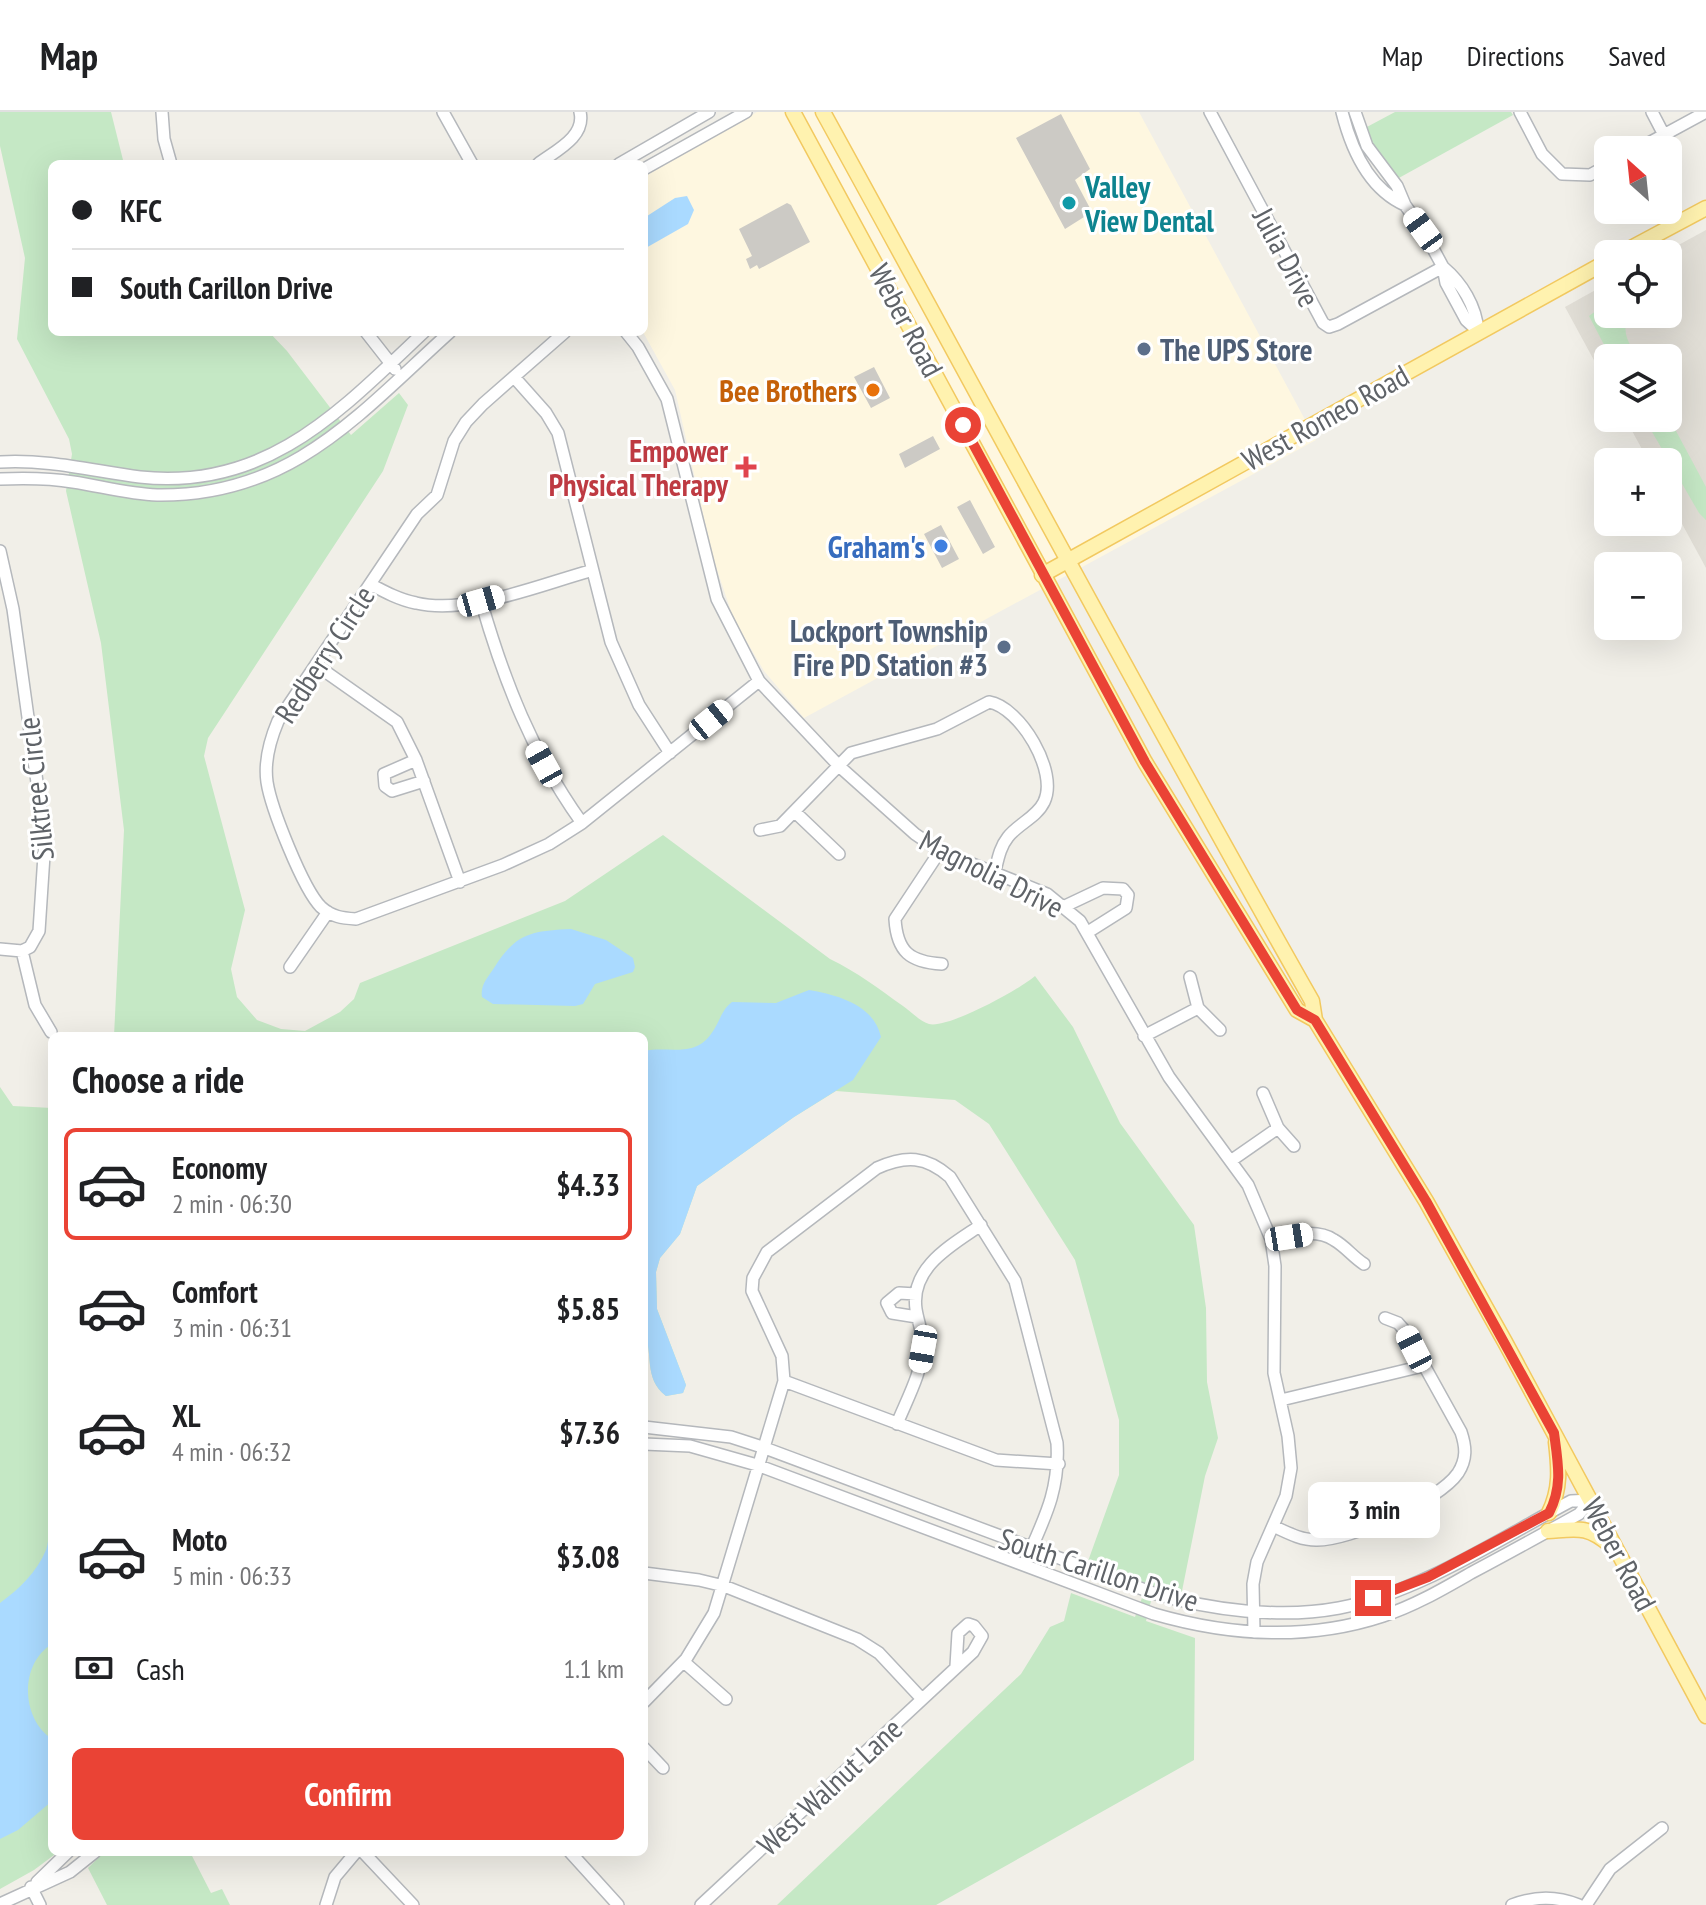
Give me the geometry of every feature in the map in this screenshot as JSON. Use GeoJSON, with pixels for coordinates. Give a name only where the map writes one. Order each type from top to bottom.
{"type":"FeatureCollection","features":[{"type":"Feature","properties":{"kind":"main road","name":"Weber Road"},"geometry":{"type":"LineString","coordinates":[[793,112],[1145,762],[1297,1010],[1315,1020]]}},
{"type":"Feature","properties":{"kind":"main road","name":"Weber Road"},"geometry":{"type":"LineString","coordinates":[[823,112],[1070,560],[1162,737],[1312,1001],[1315,1020],[1426,1201],[1706,1716]]}},
{"type":"Feature","properties":{"kind":"main road"},"geometry":{"type":"LineString","coordinates":[[1646,240],[1706,208]]}},
{"type":"Feature","properties":{"kind":"main road","name":"West Romeo Road"},"geometry":{"type":"LineString","coordinates":[[1042,575],[1594,269]]}},
{"type":"Feature","properties":{"kind":"main road"},"geometry":{"type":"LineString","coordinates":[[1549,1513],[1556,1499],[1560,1477],[1554,1433]]}},
{"type":"Feature","properties":{"kind":"main road"},"geometry":{"type":"LineString","coordinates":[[1548,1531],[1583,1528],[1596,1533],[1618,1552]]}},
{"type":"Feature","properties":{"kind":"street"},"geometry":{"type":"LineString","coordinates":[[162,112],[164,139],[170,160]]}},
{"type":"Feature","properties":{"kind":"street"},"geometry":{"type":"LineString","coordinates":[[443,112],[465,160]]}},
{"type":"Feature","properties":{"kind":"street"},"geometry":{"type":"LineString","coordinates":[[543,160],[573,138],[582,119],[580,112]]}},
{"type":"Feature","properties":{"kind":"street"},"geometry":{"type":"LineString","coordinates":[[626,160],[709,112]]}},
{"type":"Feature","properties":{"kind":"street"},"geometry":{"type":"LineString","coordinates":[[648,167],[746,112]]}},
{"type":"Feature","properties":{"kind":"street","name":"Julia Drive"},"geometry":{"type":"LineString","coordinates":[[1210,112],[1323,323],[1329,327],[1443,267]]}},
{"type":"Feature","properties":{"kind":"street"},"geometry":{"type":"LineString","coordinates":[[1342,112],[1355,153],[1365,169],[1392,199],[1405,205]]}},
{"type":"Feature","properties":{"kind":"street"},"geometry":{"type":"LineString","coordinates":[[1355,112],[1367,146],[1397,186],[1405,205],[1443,267],[1456,277],[1476,314],[1478,331]]}},
{"type":"Feature","properties":{"kind":"street"},"geometry":{"type":"LineString","coordinates":[[1520,112],[1542,154],[1562,174],[1594,173]]}},
{"type":"Feature","properties":{"kind":"street"},"geometry":{"type":"LineString","coordinates":[[1652,112],[1664,135],[1706,112]]}},
{"type":"Feature","properties":{"kind":"street"},"geometry":{"type":"LineString","coordinates":[[369,336],[402,376]]}},
{"type":"Feature","properties":{"kind":"street"},"geometry":{"type":"LineString","coordinates":[[0,462],[65,464],[142,477],[184,478],[227,470],[265,458],[326,423],[420,336]]}},
{"type":"Feature","properties":{"kind":"street"},"geometry":{"type":"LineString","coordinates":[[0,479],[69,481],[155,495],[232,486],[304,458],[337,435],[446,336]]}},
{"type":"Feature","properties":{"kind":"street","name":"Redberry Circle"},"geometry":{"type":"LineString","coordinates":[[328,912],[304,883],[267,782],[268,750],[278,721],[417,514],[437,495],[454,441],[466,422],[560,336]]}},
{"type":"Feature","properties":{"kind":"street","name":"Magnolia Drive"},"geometry":{"type":"LineString","coordinates":[[629,336],[644,356],[667,399],[717,599],[759,681],[778,705],[840,767],[894,817],[940,851],[995,871],[1047,894],[1065,906],[1088,932],[1169,1077],[1248,1185],[1271,1239],[1275,1266],[1274,1373],[1291,1468],[1286,1496],[1275,1527],[1257,1562],[1253,1584],[1254,1632]]}},
{"type":"Feature","properties":{"kind":"street"},"geometry":{"type":"LineString","coordinates":[[514,377],[546,413],[558,433],[590,571],[623,672],[670,753]]}},
{"type":"Feature","properties":{"kind":"street","name":"Silktree Circle"},"geometry":{"type":"LineString","coordinates":[[0,551],[13,609],[45,840],[39,931],[30,947],[22,951]]}},
{"type":"Feature","properties":{"kind":"street"},"geometry":{"type":"LineString","coordinates":[[370,584],[416,603],[439,606],[481,601],[590,571]]}},
{"type":"Feature","properties":{"kind":"street"},"geometry":{"type":"LineString","coordinates":[[481,601],[520,717],[552,779],[582,823]]}},
{"type":"Feature","properties":{"kind":"street"},"geometry":{"type":"LineString","coordinates":[[316,665],[397,722],[416,760],[460,882]]}},
{"type":"Feature","properties":{"kind":"street"},"geometry":{"type":"LineString","coordinates":[[290,967],[328,912],[339,918],[356,919],[460,882],[549,844],[582,823],[759,681]]}},
{"type":"Feature","properties":{"kind":"street"},"geometry":{"type":"LineString","coordinates":[[760,830],[780,826],[851,753],[937,729],[989,702],[1006,709],[1035,743],[1046,775],[1047,792],[1044,803],[1002,845],[995,871]]}},
{"type":"Feature","properties":{"kind":"street"},"geometry":{"type":"LineString","coordinates":[[416,760],[384,774],[385,786],[392,791],[424,781]]}},
{"type":"Feature","properties":{"kind":"street"},"geometry":{"type":"LineString","coordinates":[[795,812],[839,854]]}},
{"type":"Feature","properties":{"kind":"street"},"geometry":{"type":"LineString","coordinates":[[940,851],[895,919],[898,941],[905,952],[920,962],[942,964]]}},
{"type":"Feature","properties":{"kind":"street"},"geometry":{"type":"LineString","coordinates":[[1065,906],[1103,888],[1123,889],[1128,895],[1126,908],[1088,932]]}},
{"type":"Feature","properties":{"kind":"street"},"geometry":{"type":"LineString","coordinates":[[0,949],[22,951],[35,1005],[51,1032]]}},
{"type":"Feature","properties":{"kind":"street"},"geometry":{"type":"LineString","coordinates":[[1190,977],[1198,1008],[1220,1030]]}},
{"type":"Feature","properties":{"kind":"street"},"geometry":{"type":"LineString","coordinates":[[1144,1036],[1198,1008]]}},
{"type":"Feature","properties":{"kind":"street"},"geometry":{"type":"LineString","coordinates":[[1263,1093],[1278,1128],[1294,1146]]}},
{"type":"Feature","properties":{"kind":"street"},"geometry":{"type":"LineString","coordinates":[[1232,1160],[1278,1128]]}},
{"type":"Feature","properties":{"kind":"street"},"geometry":{"type":"LineString","coordinates":[[648,1698],[684,1662],[704,1633],[724,1586],[762,1447],[784,1381],[782,1356],[752,1291],[753,1278],[767,1252],[877,1168],[905,1158],[936,1164],[950,1177],[1015,1281],[1057,1443],[1059,1464],[1054,1499],[1024,1565]]}},
{"type":"Feature","properties":{"kind":"street"},"geometry":{"type":"LineString","coordinates":[[897,1424],[920,1367],[923,1333],[917,1317],[916,1294],[922,1277],[936,1256],[981,1225]]}},
{"type":"Feature","properties":{"kind":"street"},"geometry":{"type":"LineString","coordinates":[[1271,1239],[1307,1234],[1324,1236],[1336,1240],[1364,1264]]}},
{"type":"Feature","properties":{"kind":"street"},"geometry":{"type":"LineString","coordinates":[[916,1294],[899,1293],[887,1303],[892,1313],[917,1317]]}},
{"type":"Feature","properties":{"kind":"street"},"geometry":{"type":"LineString","coordinates":[[1275,1527],[1300,1539],[1326,1540],[1387,1519],[1449,1484],[1465,1459],[1465,1446],[1405,1331],[1398,1323],[1385,1318]]}},
{"type":"Feature","properties":{"kind":"street"},"geometry":{"type":"LineString","coordinates":[[1281,1400],[1423,1366]]}},
{"type":"Feature","properties":{"kind":"street"},"geometry":{"type":"LineString","coordinates":[[784,1381],[996,1460],[1059,1464]]}},
{"type":"Feature","properties":{"kind":"street","name":"South Carillon Drive"},"geometry":{"type":"LineString","coordinates":[[648,1427],[731,1437],[1031,1550],[1180,1601],[1254,1610],[1302,1613],[1342,1608],[1383,1595],[1428,1577],[1571,1501],[1591,1500]]}},
{"type":"Feature","properties":{"kind":"street","name":"South Carillon Drive"},"geometry":{"type":"LineString","coordinates":[[648,1444],[690,1446],[757,1465],[1154,1614],[1191,1625],[1281,1634],[1330,1630],[1385,1616],[1432,1595],[1579,1514],[1591,1500]]}},
{"type":"Feature","properties":{"kind":"street"},"geometry":{"type":"LineString","coordinates":[[648,1574],[724,1586],[857,1639],[879,1653],[922,1699]]}},
{"type":"Feature","properties":{"kind":"street"},"geometry":{"type":"LineString","coordinates":[[684,1662],[726,1699]]}},
{"type":"Feature","properties":{"kind":"street","name":"West Walnut Lane"},"geometry":{"type":"LineString","coordinates":[[701,1905],[956,1666]]}},
{"type":"Feature","properties":{"kind":"street"},"geometry":{"type":"LineString","coordinates":[[648,1752],[663,1768]]}},
{"type":"Feature","properties":{"kind":"street"},"geometry":{"type":"LineString","coordinates":[[1586,1905],[1610,1869],[1662,1828]]}},
{"type":"Feature","properties":{"kind":"street"},"geometry":{"type":"LineString","coordinates":[[31,1887],[64,1856]]}},
{"type":"Feature","properties":{"kind":"street"},"geometry":{"type":"LineString","coordinates":[[0,1904],[31,1887],[70,1872],[90,1856]]}},
{"type":"Feature","properties":{"kind":"street"},"geometry":{"type":"LineString","coordinates":[[326,1905],[335,1877],[353,1856]]}},
{"type":"Feature","properties":{"kind":"street"},"geometry":{"type":"LineString","coordinates":[[367,1856],[413,1905]]}},
{"type":"Feature","properties":{"kind":"street"},"geometry":{"type":"LineString","coordinates":[[574,1856],[618,1905]]}},
{"type":"Feature","properties":{"kind":"street"},"geometry":{"type":"LineString","coordinates":[[31,1887],[40,1905]]}},
{"type":"Feature","properties":{"kind":"street"},"geometry":{"type":"LineString","coordinates":[[1512,1905],[1540,1898],[1560,1899],[1579,1905]]}},
{"type":"Feature","properties":{"kind":"shaded area"},"geometry":{"type":"Polygon","coordinates":[[[757,112],[1139,112],[1316,440],[804,718],[764,671],[734,620],[713,558],[675,390],[645,336],[648,336],[648,175],[757,112]]]}},
{"type":"Feature","properties":{"kind":"shaded area"},"geometry":{"type":"Polygon","coordinates":[[[1706,230],[1706,568],[1682,524],[1682,448],[1641,448],[1633,432],[1682,432],[1682,344],[1594,344],[1594,360],[1565,307],[1594,291],[1594,328],[1682,328],[1682,243],[1706,230]]]}},
{"type":"Feature","properties":{"kind":"green space"},"geometry":{"type":"Polygon","coordinates":[[[0,112],[111,112],[123,160],[48,160],[48,336],[273,336],[351,435],[399,393],[408,405],[383,471],[208,738],[204,756],[245,910],[231,969],[237,997],[257,1020],[281,1029],[305,1031],[340,1012],[354,999],[360,983],[565,901],[663,835],[830,959],[868,981],[926,1023],[938,1024],[966,1015],[1035,976],[1073,1027],[1120,1123],[1194,1225],[1206,1308],[1207,1382],[1218,1438],[1205,1476],[1181,1596],[1154,1589],[1146,1621],[1195,1638],[1194,1760],[936,1905],[777,1905],[1021,1674],[1050,1627],[1064,1621],[1071,1593],[1135,1617],[1146,1587],[1087,1564],[1119,1475],[1119,1420],[1075,1260],[989,1124],[955,1100],[836,1091],[697,1186],[680,1234],[660,1258],[656,1272],[657,1309],[686,1385],[683,1393],[666,1396],[654,1381],[648,1348],[648,1032],[114,1032],[124,830],[101,643],[66,491],[72,454],[69,439],[17,339],[25,258],[0,146],[0,112]]]}},
{"type":"Feature","properties":{"kind":"green space"},"geometry":{"type":"Polygon","coordinates":[[[1395,112],[1511,112],[1513,115],[1397,179],[1377,152],[1365,128],[1395,112]]]}},
{"type":"Feature","properties":{"kind":"green space"},"geometry":{"type":"Polygon","coordinates":[[[1595,328],[1626,328],[1630,344],[1604,344],[1595,328]]]}},
{"type":"Feature","properties":{"kind":"green space"},"geometry":{"type":"Polygon","coordinates":[[[1652,432],[1677,432],[1706,487],[1706,520],[1682,484],[1682,448],[1661,448],[1652,432]]]}},
{"type":"Feature","properties":{"kind":"green space"},"geometry":{"type":"Polygon","coordinates":[[[0,1087],[13,1106],[48,1108],[48,1856],[53,1856],[0,1889],[0,1087]]]}},
{"type":"Feature","properties":{"kind":"green space"},"geometry":{"type":"Polygon","coordinates":[[[100,1856],[192,1856],[211,1893],[222,1889],[230,1905],[107,1905],[88,1868],[100,1856]]]}},
{"type":"Feature","properties":{"kind":"water"},"geometry":{"type":"Polygon","coordinates":[[[687,196],[694,210],[688,224],[648,247],[648,215],[675,198],[687,196]]]}},
{"type":"Feature","properties":{"kind":"water"},"geometry":{"type":"Polygon","coordinates":[[[571,929],[606,940],[633,958],[633,972],[595,984],[583,1004],[575,1006],[493,1004],[482,997],[487,978],[517,941],[535,933],[571,929]]]}},
{"type":"Feature","properties":{"kind":"water"},"geometry":{"type":"Polygon","coordinates":[[[809,990],[832,995],[863,1009],[877,1026],[881,1037],[853,1080],[794,1117],[697,1186],[680,1234],[660,1258],[656,1272],[657,1309],[686,1385],[683,1393],[666,1396],[654,1381],[648,1348],[648,1051],[680,1050],[697,1046],[711,1034],[732,1002],[776,1003],[809,990]]]}},
{"type":"Feature","properties":{"kind":"water"},"geometry":{"type":"Polygon","coordinates":[[[48,1541],[48,1647],[34,1664],[28,1692],[34,1719],[48,1735],[48,1804],[18,1830],[0,1839],[0,1603],[21,1586],[38,1566],[48,1541]]]}},
{"type":"Feature","properties":{"kind":"building"},"geometry":{"type":"Polygon","coordinates":[[[1061,114],[1090,169],[1075,180],[1092,212],[1065,229],[1016,138],[1061,114]]]}},
{"type":"Feature","properties":{"kind":"building"},"geometry":{"type":"Polygon","coordinates":[[[787,203],[791,205],[810,242],[759,269],[757,265],[750,269],[746,259],[752,256],[739,229],[787,203]]]}},
{"type":"Feature","properties":{"kind":"building","name":"Bee Brothers"},"geometry":{"type":"Polygon","coordinates":[[[874,367],[890,398],[871,408],[854,377],[874,367]]]}},
{"type":"Feature","properties":{"kind":"building"},"geometry":{"type":"Polygon","coordinates":[[[933,436],[940,449],[905,468],[899,454],[933,436]]]}},
{"type":"Feature","properties":{"kind":"building"},"geometry":{"type":"Polygon","coordinates":[[[970,500],[995,547],[983,554],[957,507],[970,500]]]}},
{"type":"Feature","properties":{"kind":"building","name":"Graham's"},"geometry":{"type":"Polygon","coordinates":[[[941,525],[959,559],[942,568],[924,534],[941,525]]]}},
{"type":"Feature","properties":{"kind":"place","name":"Valley View Dental"},"geometry":{"type":"Point","coordinates":[1069,203]}},
{"type":"Feature","properties":{"kind":"place","name":"The UPS Store"},"geometry":{"type":"Point","coordinates":[1144,349]}},
{"type":"Feature","properties":{"kind":"place","name":"Bee Brothers"},"geometry":{"type":"Point","coordinates":[873,390]}},
{"type":"Feature","properties":{"kind":"place","name":"Empower Physical Therapy"},"geometry":{"type":"Point","coordinates":[746,467]}},
{"type":"Feature","properties":{"kind":"place","name":"Graham's"},"geometry":{"type":"Point","coordinates":[941,546]}},
{"type":"Feature","properties":{"kind":"place","name":"Lockport Township Fire PD Station #3"},"geometry":{"type":"Point","coordinates":[1004,647]}},
{"type":"Feature","properties":{"kind":"route"},"geometry":{"type":"LineString","coordinates":[[963,425],[1145,762],[1297,1010],[1315,1020],[1426,1201],[1554,1433],[1560,1477],[1556,1499],[1549,1513],[1428,1577],[1373,1598]]}}]}
